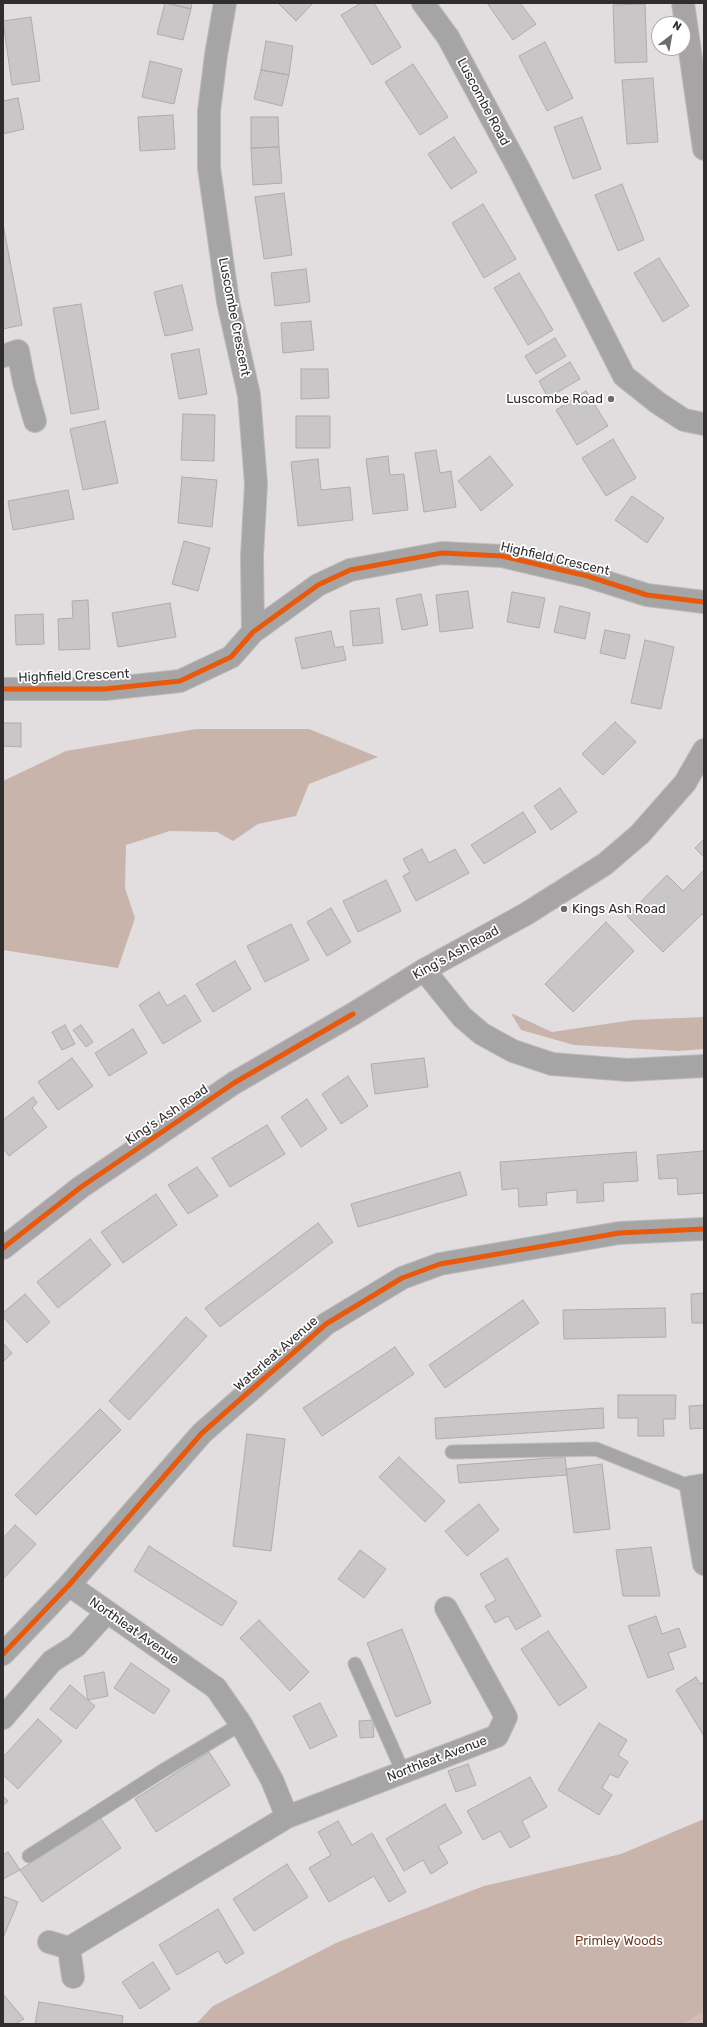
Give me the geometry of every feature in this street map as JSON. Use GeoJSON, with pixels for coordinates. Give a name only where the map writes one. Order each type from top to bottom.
{"type":"FeatureCollection","features":[{"type":"Feature","properties":{"kind":"highway"},"geometry":{"type":"LineString","coordinates":[[683,3],[704,149]]}},
{"type":"Feature","properties":{"kind":"highway","name":"King's Ash Road"},"geometry":{"type":"LineString","coordinates":[[3,1248],[81,1187],[234,1083],[353,1014],[424,970],[526,914],[605,864],[640,834],[670,800],[684,783],[704,750]]}},
{"type":"Feature","properties":{"kind":"street","name":"Luscombe Crescent"},"geometry":{"type":"LineString","coordinates":[[225,3],[216,55],[209,111],[209,168],[228,302],[249,395],[256,484],[252,556],[253,632]]}},
{"type":"Feature","properties":{"kind":"street","name":"Luscombe Road"},"geometry":{"type":"LineString","coordinates":[[423,3],[448,37],[520,171],[624,376],[658,403],[684,420],[704,424]]}},
{"type":"Feature","properties":{"kind":"street"},"geometry":{"type":"LineString","coordinates":[[3,356],[18,352],[24,382],[35,421]]}},
{"type":"Feature","properties":{"kind":"street","name":"Highfield Crescent"},"geometry":{"type":"LineString","coordinates":[[3,689],[105,689],[180,680],[231,657],[253,632],[318,585],[350,570],[442,553],[502,556],[587,576],[647,595],[704,602]]}},
{"type":"Feature","properties":{"kind":"street"},"geometry":{"type":"LineString","coordinates":[[424,970],[462,1017],[482,1034],[513,1051],[552,1064],[628,1070],[704,1066]]}},
{"type":"Feature","properties":{"kind":"street","name":"Waterleat Avenue"},"geometry":{"type":"LineString","coordinates":[[3,1654],[69,1585],[202,1433],[326,1324],[402,1278],[440,1264],[482,1255],[619,1233],[704,1229]]}},
{"type":"Feature","properties":{"kind":"street"},"geometry":{"type":"LineString","coordinates":[[698,1486],[704,1564]]}},
{"type":"Feature","properties":{"kind":"street","name":"Northleat Avenue"},"geometry":{"type":"LineString","coordinates":[[69,1585],[216,1688],[241,1724],[272,1780],[287,1817]]}},
{"type":"Feature","properties":{"kind":"street","name":"Northleat Avenue"},"geometry":{"type":"LineString","coordinates":[[73,1977],[59,1945],[287,1817],[497,1736],[506,1717],[446,1608]]}},
{"type":"Feature","properties":{"kind":"street"},"geometry":{"type":"LineString","coordinates":[[3,1718],[52,1661],[76,1646],[107,1612]]}},
{"type":"Feature","properties":{"kind":"lane"},"geometry":{"type":"LineString","coordinates":[[452,1452],[596,1449],[698,1486]]}},
{"type":"Feature","properties":{"kind":"lane"},"geometry":{"type":"LineString","coordinates":[[355,1664],[403,1772]]}},
{"type":"Feature","properties":{"kind":"lane"},"geometry":{"type":"LineString","coordinates":[[29,1856],[241,1724]]}},
{"type":"Feature","properties":{"kind":"shaded area"},"geometry":{"type":"Polygon","coordinates":[[[703,2011],[704,2024],[683,2024],[703,2011]]]}},
{"type":"Feature","properties":{"kind":"green space"},"geometry":{"type":"Polygon","coordinates":[[[196,729],[309,729],[378,757],[309,784],[296,816],[258,824],[233,841],[217,832],[170,831],[126,845],[125,888],[135,918],[118,968],[3,950],[3,781],[66,751],[196,729]]]}},
{"type":"Feature","properties":{"kind":"green space"},"geometry":{"type":"Polygon","coordinates":[[[511,1013],[552,1032],[633,1020],[704,1017],[704,1049],[678,1051],[574,1045],[521,1030],[511,1013]]]}},
{"type":"Feature","properties":{"kind":"green space","name":"Primley Woods"},"geometry":{"type":"Polygon","coordinates":[[[704,1819],[704,2011],[683,2024],[196,2024],[213,2006],[338,1942],[484,1886],[621,1854],[704,1819]]]}},
{"type":"Feature","properties":{"kind":"building"},"geometry":{"type":"Polygon","coordinates":[[[165,3],[191,9],[183,40],[157,34],[165,3]]]}},
{"type":"Feature","properties":{"kind":"building"},"geometry":{"type":"Polygon","coordinates":[[[168,3],[192,3],[191,9],[168,3]]]}},
{"type":"Feature","properties":{"kind":"building"},"geometry":{"type":"Polygon","coordinates":[[[278,3],[313,3],[296,21],[278,3]]]}},
{"type":"Feature","properties":{"kind":"building"},"geometry":{"type":"Polygon","coordinates":[[[361,3],[374,3],[401,47],[372,65],[341,15],[361,3]]]}},
{"type":"Feature","properties":{"kind":"building"},"geometry":{"type":"Polygon","coordinates":[[[487,3],[520,3],[536,24],[513,40],[487,3]]]}},
{"type":"Feature","properties":{"kind":"building"},"geometry":{"type":"Polygon","coordinates":[[[645,4],[647,62],[615,63],[613,5],[645,4]]]}},
{"type":"Feature","properties":{"kind":"building"},"geometry":{"type":"Polygon","coordinates":[[[31,17],[40,81],[12,85],[3,21],[31,17]]]}},
{"type":"Feature","properties":{"kind":"building"},"geometry":{"type":"Polygon","coordinates":[[[266,41],[293,46],[289,75],[261,70],[266,41]]]}},
{"type":"Feature","properties":{"kind":"building"},"geometry":{"type":"Polygon","coordinates":[[[545,42],[573,98],[547,111],[519,56],[545,42]]]}},
{"type":"Feature","properties":{"kind":"building"},"geometry":{"type":"Polygon","coordinates":[[[150,61],[182,69],[174,104],[142,97],[150,61]]]}},
{"type":"Feature","properties":{"kind":"building"},"geometry":{"type":"Polygon","coordinates":[[[413,64],[448,117],[420,135],[385,82],[413,64]]]}},
{"type":"Feature","properties":{"kind":"building"},"geometry":{"type":"Polygon","coordinates":[[[261,70],[289,75],[282,106],[254,99],[261,70]]]}},
{"type":"Feature","properties":{"kind":"building"},"geometry":{"type":"Polygon","coordinates":[[[653,78],[658,142],[627,144],[622,80],[653,78]]]}},
{"type":"Feature","properties":{"kind":"building"},"geometry":{"type":"Polygon","coordinates":[[[18,98],[24,129],[3,134],[3,101],[18,98]]]}},
{"type":"Feature","properties":{"kind":"building"},"geometry":{"type":"Polygon","coordinates":[[[173,115],[175,149],[140,151],[138,117],[173,115]]]}},
{"type":"Feature","properties":{"kind":"building"},"geometry":{"type":"Polygon","coordinates":[[[251,117],[278,117],[279,147],[251,148],[251,117]]]}},
{"type":"Feature","properties":{"kind":"building"},"geometry":{"type":"Polygon","coordinates":[[[582,117],[601,169],[573,179],[554,127],[582,117]]]}},
{"type":"Feature","properties":{"kind":"building"},"geometry":{"type":"Polygon","coordinates":[[[454,137],[477,172],[451,189],[428,154],[454,137]]]}},
{"type":"Feature","properties":{"kind":"building"},"geometry":{"type":"Polygon","coordinates":[[[279,147],[282,183],[253,185],[251,148],[279,147]]]}},
{"type":"Feature","properties":{"kind":"building"},"geometry":{"type":"Polygon","coordinates":[[[622,184],[644,240],[618,251],[595,195],[622,184]]]}},
{"type":"Feature","properties":{"kind":"building"},"geometry":{"type":"Polygon","coordinates":[[[284,193],[292,255],[264,259],[255,197],[284,193]]]}},
{"type":"Feature","properties":{"kind":"building"},"geometry":{"type":"Polygon","coordinates":[[[483,204],[516,259],[484,278],[452,223],[483,204]]]}},
{"type":"Feature","properties":{"kind":"building"},"geometry":{"type":"Polygon","coordinates":[[[3,224],[22,325],[3,329],[3,224]]]}},
{"type":"Feature","properties":{"kind":"building"},"geometry":{"type":"Polygon","coordinates":[[[659,258],[689,306],[663,322],[634,273],[659,258]]]}},
{"type":"Feature","properties":{"kind":"building"},"geometry":{"type":"Polygon","coordinates":[[[306,269],[310,302],[275,306],[271,273],[306,269]]]}},
{"type":"Feature","properties":{"kind":"building"},"geometry":{"type":"Polygon","coordinates":[[[519,273],[553,330],[528,345],[494,288],[519,273]]]}},
{"type":"Feature","properties":{"kind":"building"},"geometry":{"type":"Polygon","coordinates":[[[182,285],[193,330],[165,336],[154,292],[182,285]]]}},
{"type":"Feature","properties":{"kind":"building"},"geometry":{"type":"Polygon","coordinates":[[[81,304],[99,409],[71,414],[53,308],[81,304]]]}},
{"type":"Feature","properties":{"kind":"building"},"geometry":{"type":"Polygon","coordinates":[[[311,321],[314,350],[283,353],[281,323],[311,321]]]}},
{"type":"Feature","properties":{"kind":"building"},"geometry":{"type":"Polygon","coordinates":[[[555,338],[566,356],[536,374],[525,356],[555,338]]]}},
{"type":"Feature","properties":{"kind":"building"},"geometry":{"type":"Polygon","coordinates":[[[199,349],[207,394],[179,399],[171,354],[199,349]]]}},
{"type":"Feature","properties":{"kind":"building"},"geometry":{"type":"Polygon","coordinates":[[[570,362],[580,379],[548,398],[539,381],[570,362]]]}},
{"type":"Feature","properties":{"kind":"building"},"geometry":{"type":"Polygon","coordinates":[[[301,369],[328,369],[329,398],[301,399],[301,369]]]}},
{"type":"Feature","properties":{"kind":"building"},"geometry":{"type":"Polygon","coordinates":[[[586,391],[608,426],[577,445],[556,410],[586,391]]]}},
{"type":"Feature","properties":{"kind":"building"},"geometry":{"type":"Polygon","coordinates":[[[183,414],[215,415],[214,461],[181,460],[183,414]]]}},
{"type":"Feature","properties":{"kind":"building"},"geometry":{"type":"Polygon","coordinates":[[[296,416],[330,416],[330,448],[296,448],[296,416]]]}},
{"type":"Feature","properties":{"kind":"building"},"geometry":{"type":"Polygon","coordinates":[[[105,421],[118,483],[83,490],[70,429],[105,421]]]}},
{"type":"Feature","properties":{"kind":"building"},"geometry":{"type":"Polygon","coordinates":[[[613,439],[636,478],[606,496],[582,458],[613,439]]]}},
{"type":"Feature","properties":{"kind":"building"},"geometry":{"type":"Polygon","coordinates":[[[436,450],[440,473],[451,471],[456,507],[424,512],[415,453],[436,450]]]}},
{"type":"Feature","properties":{"kind":"building"},"geometry":{"type":"Polygon","coordinates":[[[388,456],[390,475],[404,474],[408,510],[373,514],[366,459],[388,456]]]}},
{"type":"Feature","properties":{"kind":"building"},"geometry":{"type":"Polygon","coordinates":[[[490,456],[513,485],[481,511],[458,481],[490,456]]]}},
{"type":"Feature","properties":{"kind":"building"},"geometry":{"type":"Polygon","coordinates":[[[318,459],[321,490],[350,487],[353,520],[298,526],[291,462],[318,459]]]}},
{"type":"Feature","properties":{"kind":"building"},"geometry":{"type":"Polygon","coordinates":[[[182,477],[217,480],[212,527],[178,523],[182,477]]]}},
{"type":"Feature","properties":{"kind":"building"},"geometry":{"type":"Polygon","coordinates":[[[68,490],[74,519],[13,530],[8,501],[68,490]]]}},
{"type":"Feature","properties":{"kind":"building"},"geometry":{"type":"Polygon","coordinates":[[[632,496],[664,518],[647,543],[615,520],[632,496]]]}},
{"type":"Feature","properties":{"kind":"building"},"geometry":{"type":"Polygon","coordinates":[[[184,541],[210,548],[198,591],[172,584],[184,541]]]}},
{"type":"Feature","properties":{"kind":"building"},"geometry":{"type":"Polygon","coordinates":[[[468,591],[473,628],[440,632],[436,595],[468,591]]]}},
{"type":"Feature","properties":{"kind":"building"},"geometry":{"type":"Polygon","coordinates":[[[512,592],[545,598],[539,628],[507,622],[512,592]]]}},
{"type":"Feature","properties":{"kind":"building"},"geometry":{"type":"Polygon","coordinates":[[[421,594],[428,625],[402,630],[396,599],[421,594]]]}},
{"type":"Feature","properties":{"kind":"building"},"geometry":{"type":"Polygon","coordinates":[[[88,600],[90,649],[59,650],[58,619],[73,618],[72,601],[88,600]]]}},
{"type":"Feature","properties":{"kind":"building"},"geometry":{"type":"Polygon","coordinates":[[[170,603],[176,637],[118,647],[112,613],[170,603]]]}},
{"type":"Feature","properties":{"kind":"building"},"geometry":{"type":"Polygon","coordinates":[[[560,606],[590,613],[585,639],[554,632],[560,606]]]}},
{"type":"Feature","properties":{"kind":"building"},"geometry":{"type":"Polygon","coordinates":[[[379,608],[383,643],[353,646],[350,611],[379,608]]]}},
{"type":"Feature","properties":{"kind":"building"},"geometry":{"type":"Polygon","coordinates":[[[43,614],[44,644],[16,645],[15,615],[43,614]]]}},
{"type":"Feature","properties":{"kind":"building"},"geometry":{"type":"Polygon","coordinates":[[[605,630],[630,635],[625,659],[600,653],[605,630]]]}},
{"type":"Feature","properties":{"kind":"building"},"geometry":{"type":"Polygon","coordinates":[[[331,631],[335,648],[343,646],[346,660],[302,669],[295,638],[331,631]]]}},
{"type":"Feature","properties":{"kind":"building"},"geometry":{"type":"Polygon","coordinates":[[[645,640],[674,647],[661,709],[631,703],[645,640]]]}},
{"type":"Feature","properties":{"kind":"building"},"geometry":{"type":"Polygon","coordinates":[[[615,722],[636,742],[603,775],[582,754],[615,722]]]}},
{"type":"Feature","properties":{"kind":"building"},"geometry":{"type":"Polygon","coordinates":[[[3,723],[21,723],[21,747],[3,746],[3,723]]]}},
{"type":"Feature","properties":{"kind":"building"},"geometry":{"type":"Polygon","coordinates":[[[560,788],[577,812],[551,830],[534,806],[560,788]]]}},
{"type":"Feature","properties":{"kind":"building"},"geometry":{"type":"Polygon","coordinates":[[[523,812],[536,832],[484,864],[471,845],[523,812]]]}},
{"type":"Feature","properties":{"kind":"building"},"geometry":{"type":"Polygon","coordinates":[[[704,839],[704,857],[695,848],[704,839]]]}},
{"type":"Feature","properties":{"kind":"building"},"geometry":{"type":"Polygon","coordinates":[[[422,849],[429,863],[455,849],[469,873],[416,901],[403,876],[410,872],[403,859],[422,849]]]}},
{"type":"Feature","properties":{"kind":"building"},"geometry":{"type":"Polygon","coordinates":[[[704,870],[704,916],[702,914],[663,952],[627,916],[667,875],[683,891],[704,870]]]}},
{"type":"Feature","properties":{"kind":"building"},"geometry":{"type":"Polygon","coordinates":[[[386,880],[401,911],[358,932],[343,901],[386,880]]]}},
{"type":"Feature","properties":{"kind":"building"},"geometry":{"type":"Polygon","coordinates":[[[331,908],[351,942],[327,956],[307,922],[331,908]]]}},
{"type":"Feature","properties":{"kind":"building"},"geometry":{"type":"Polygon","coordinates":[[[606,922],[634,951],[573,1012],[545,984],[606,922]]]}},
{"type":"Feature","properties":{"kind":"building"},"geometry":{"type":"Polygon","coordinates":[[[291,924],[309,960],[265,982],[247,946],[291,924]]]}},
{"type":"Feature","properties":{"kind":"building"},"geometry":{"type":"Polygon","coordinates":[[[235,961],[251,989],[213,1012],[196,984],[235,961]]]}},
{"type":"Feature","properties":{"kind":"building"},"geometry":{"type":"Polygon","coordinates":[[[159,992],[167,1006],[185,995],[201,1021],[163,1044],[139,1005],[159,992]]]}},
{"type":"Feature","properties":{"kind":"building"},"geometry":{"type":"Polygon","coordinates":[[[65,1025],[75,1044],[62,1050],[52,1032],[65,1025]]]}},
{"type":"Feature","properties":{"kind":"building"},"geometry":{"type":"Polygon","coordinates":[[[81,1025],[93,1042],[86,1047],[73,1030],[81,1025]]]}},
{"type":"Feature","properties":{"kind":"building"},"geometry":{"type":"Polygon","coordinates":[[[133,1029],[147,1053],[109,1076],[95,1053],[133,1029]]]}},
{"type":"Feature","properties":{"kind":"building"},"geometry":{"type":"Polygon","coordinates":[[[72,1058],[93,1086],[58,1110],[38,1082],[72,1058]]]}},
{"type":"Feature","properties":{"kind":"building"},"geometry":{"type":"Polygon","coordinates":[[[424,1058],[428,1087],[375,1094],[371,1064],[424,1058]]]}},
{"type":"Feature","properties":{"kind":"building"},"geometry":{"type":"Polygon","coordinates":[[[348,1076],[368,1106],[341,1124],[322,1094],[348,1076]]]}},
{"type":"Feature","properties":{"kind":"building"},"geometry":{"type":"Polygon","coordinates":[[[33,1097],[37,1103],[32,1108],[47,1127],[9,1156],[3,1148],[3,1120],[33,1097]]]}},
{"type":"Feature","properties":{"kind":"building"},"geometry":{"type":"Polygon","coordinates":[[[307,1099],[327,1129],[301,1147],[281,1117],[307,1099]]]}},
{"type":"Feature","properties":{"kind":"building"},"geometry":{"type":"Polygon","coordinates":[[[267,1125],[285,1154],[230,1187],[212,1158],[267,1125]]]}},
{"type":"Feature","properties":{"kind":"building"},"geometry":{"type":"Polygon","coordinates":[[[704,1151],[704,1193],[678,1195],[677,1178],[659,1179],[657,1155],[704,1151]]]}},
{"type":"Feature","properties":{"kind":"building"},"geometry":{"type":"Polygon","coordinates":[[[636,1152],[638,1181],[603,1183],[604,1201],[577,1203],[577,1190],[546,1193],[547,1205],[519,1207],[518,1188],[502,1190],[500,1162],[636,1152]]]}},
{"type":"Feature","properties":{"kind":"building"},"geometry":{"type":"Polygon","coordinates":[[[197,1167],[218,1196],[188,1214],[168,1185],[197,1167]]]}},
{"type":"Feature","properties":{"kind":"building"},"geometry":{"type":"Polygon","coordinates":[[[460,1172],[467,1195],[358,1227],[351,1204],[460,1172]]]}},
{"type":"Feature","properties":{"kind":"building"},"geometry":{"type":"Polygon","coordinates":[[[156,1194],[177,1225],[123,1263],[101,1232],[156,1194]]]}},
{"type":"Feature","properties":{"kind":"building"},"geometry":{"type":"Polygon","coordinates":[[[318,1223],[333,1242],[220,1327],[205,1308],[318,1223]]]}},
{"type":"Feature","properties":{"kind":"building"},"geometry":{"type":"Polygon","coordinates":[[[90,1239],[111,1265],[58,1308],[37,1282],[90,1239]]]}},
{"type":"Feature","properties":{"kind":"building"},"geometry":{"type":"Polygon","coordinates":[[[704,1293],[704,1323],[692,1323],[691,1294],[704,1293]]]}},
{"type":"Feature","properties":{"kind":"building"},"geometry":{"type":"Polygon","coordinates":[[[25,1294],[50,1322],[27,1343],[3,1317],[3,1313],[25,1294]]]}},
{"type":"Feature","properties":{"kind":"building"},"geometry":{"type":"Polygon","coordinates":[[[523,1300],[539,1323],[445,1388],[429,1365],[523,1300]]]}},
{"type":"Feature","properties":{"kind":"building"},"geometry":{"type":"Polygon","coordinates":[[[665,1308],[666,1337],[564,1339],[563,1310],[665,1308]]]}},
{"type":"Feature","properties":{"kind":"building"},"geometry":{"type":"Polygon","coordinates":[[[186,1317],[207,1336],[129,1420],[109,1401],[186,1317]]]}},
{"type":"Feature","properties":{"kind":"building"},"geometry":{"type":"Polygon","coordinates":[[[3,1343],[12,1353],[3,1362],[3,1343]]]}},
{"type":"Feature","properties":{"kind":"building"},"geometry":{"type":"Polygon","coordinates":[[[395,1347],[414,1374],[322,1436],[303,1408],[395,1347]]]}},
{"type":"Feature","properties":{"kind":"building"},"geometry":{"type":"Polygon","coordinates":[[[618,1395],[676,1395],[675,1419],[663,1419],[664,1436],[638,1436],[638,1418],[618,1418],[618,1395]]]}},
{"type":"Feature","properties":{"kind":"building"},"geometry":{"type":"Polygon","coordinates":[[[704,1405],[704,1428],[690,1429],[689,1406],[704,1405]]]}},
{"type":"Feature","properties":{"kind":"building"},"geometry":{"type":"Polygon","coordinates":[[[603,1408],[604,1428],[436,1439],[435,1418],[603,1408]]]}},
{"type":"Feature","properties":{"kind":"building"},"geometry":{"type":"Polygon","coordinates":[[[100,1409],[121,1430],[36,1515],[15,1495],[100,1409]]]}},
{"type":"Feature","properties":{"kind":"building"},"geometry":{"type":"Polygon","coordinates":[[[247,1434],[285,1439],[271,1551],[233,1546],[247,1434]]]}},
{"type":"Feature","properties":{"kind":"building"},"geometry":{"type":"Polygon","coordinates":[[[399,1457],[445,1501],[425,1522],[379,1477],[399,1457]]]}},
{"type":"Feature","properties":{"kind":"building"},"geometry":{"type":"Polygon","coordinates":[[[565,1457],[567,1475],[459,1483],[457,1465],[565,1457]]]}},
{"type":"Feature","properties":{"kind":"building"},"geometry":{"type":"Polygon","coordinates":[[[602,1464],[610,1529],[574,1533],[566,1469],[602,1464]]]}},
{"type":"Feature","properties":{"kind":"building"},"geometry":{"type":"Polygon","coordinates":[[[479,1504],[499,1530],[467,1556],[445,1531],[479,1504]]]}},
{"type":"Feature","properties":{"kind":"building"},"geometry":{"type":"Polygon","coordinates":[[[15,1525],[36,1544],[3,1579],[3,1538],[15,1525]]]}},
{"type":"Feature","properties":{"kind":"building"},"geometry":{"type":"Polygon","coordinates":[[[149,1546],[237,1602],[222,1626],[134,1571],[149,1546]]]}},
{"type":"Feature","properties":{"kind":"building"},"geometry":{"type":"Polygon","coordinates":[[[651,1547],[660,1596],[623,1596],[616,1550],[651,1547]]]}},
{"type":"Feature","properties":{"kind":"building"},"geometry":{"type":"Polygon","coordinates":[[[360,1550],[386,1569],[364,1598],[338,1579],[360,1550]]]}},
{"type":"Feature","properties":{"kind":"building"},"geometry":{"type":"Polygon","coordinates":[[[507,1558],[541,1616],[516,1630],[508,1616],[495,1623],[485,1606],[496,1600],[480,1574],[507,1558]]]}},
{"type":"Feature","properties":{"kind":"building"},"geometry":{"type":"Polygon","coordinates":[[[656,1616],[662,1634],[679,1628],[686,1647],[668,1653],[674,1669],[648,1678],[628,1626],[656,1616]]]}},
{"type":"Feature","properties":{"kind":"building"},"geometry":{"type":"Polygon","coordinates":[[[259,1620],[309,1672],[290,1691],[240,1638],[259,1620]]]}},
{"type":"Feature","properties":{"kind":"building"},"geometry":{"type":"Polygon","coordinates":[[[402,1629],[431,1703],[396,1717],[367,1643],[402,1629]]]}},
{"type":"Feature","properties":{"kind":"building"},"geometry":{"type":"Polygon","coordinates":[[[548,1631],[587,1687],[559,1706],[521,1649],[548,1631]]]}},
{"type":"Feature","properties":{"kind":"building"},"geometry":{"type":"Polygon","coordinates":[[[131,1663],[170,1690],[154,1714],[114,1688],[131,1663]]]}},
{"type":"Feature","properties":{"kind":"building"},"geometry":{"type":"Polygon","coordinates":[[[104,1672],[108,1696],[88,1700],[84,1676],[104,1672]]]}},
{"type":"Feature","properties":{"kind":"building"},"geometry":{"type":"Polygon","coordinates":[[[696,1677],[700,1684],[704,1682],[704,1736],[676,1690],[696,1677]]]}},
{"type":"Feature","properties":{"kind":"building"},"geometry":{"type":"Polygon","coordinates":[[[70,1685],[95,1706],[76,1729],[50,1709],[70,1685]]]}},
{"type":"Feature","properties":{"kind":"building"},"geometry":{"type":"Polygon","coordinates":[[[320,1703],[337,1736],[310,1749],[293,1716],[320,1703]]]}},
{"type":"Feature","properties":{"kind":"building"},"geometry":{"type":"Polygon","coordinates":[[[38,1719],[62,1741],[18,1789],[3,1775],[3,1757],[38,1719]]]}},
{"type":"Feature","properties":{"kind":"building"},"geometry":{"type":"Polygon","coordinates":[[[373,1720],[374,1737],[360,1738],[359,1721],[373,1720]]]}},
{"type":"Feature","properties":{"kind":"building"},"geometry":{"type":"Polygon","coordinates":[[[599,1723],[627,1740],[618,1755],[628,1762],[618,1778],[610,1774],[602,1788],[612,1795],[599,1815],[558,1790],[599,1723]]]}},
{"type":"Feature","properties":{"kind":"building"},"geometry":{"type":"Polygon","coordinates":[[[209,1752],[230,1785],[156,1832],[135,1799],[209,1752]]]}},
{"type":"Feature","properties":{"kind":"building"},"geometry":{"type":"Polygon","coordinates":[[[468,1764],[476,1785],[456,1792],[448,1771],[468,1764]]]}},
{"type":"Feature","properties":{"kind":"building"},"geometry":{"type":"Polygon","coordinates":[[[530,1777],[547,1807],[522,1821],[530,1837],[510,1848],[500,1831],[483,1840],[467,1811],[530,1777]]]}},
{"type":"Feature","properties":{"kind":"building"},"geometry":{"type":"Polygon","coordinates":[[[3,1796],[8,1801],[3,1806],[3,1796]]]}},
{"type":"Feature","properties":{"kind":"building"},"geometry":{"type":"Polygon","coordinates":[[[445,1804],[462,1833],[438,1846],[448,1863],[431,1874],[423,1860],[404,1871],[386,1839],[445,1804]]]}},
{"type":"Feature","properties":{"kind":"building"},"geometry":{"type":"Polygon","coordinates":[[[99,1816],[121,1848],[42,1902],[20,1870],[99,1816]]]}},
{"type":"Feature","properties":{"kind":"building"},"geometry":{"type":"Polygon","coordinates":[[[338,1821],[352,1845],[372,1833],[406,1892],[389,1902],[374,1876],[329,1902],[309,1868],[331,1855],[318,1832],[338,1821]]]}},
{"type":"Feature","properties":{"kind":"building"},"geometry":{"type":"Polygon","coordinates":[[[8,1852],[20,1870],[3,1879],[3,1855],[8,1852]]]}},
{"type":"Feature","properties":{"kind":"building"},"geometry":{"type":"Polygon","coordinates":[[[287,1864],[308,1897],[254,1931],[233,1899],[287,1864]]]}},
{"type":"Feature","properties":{"kind":"building"},"geometry":{"type":"Polygon","coordinates":[[[3,1896],[18,1902],[3,1938],[3,1896]]]}},
{"type":"Feature","properties":{"kind":"building"},"geometry":{"type":"Polygon","coordinates":[[[218,1909],[244,1953],[226,1964],[218,1951],[177,1975],[159,1945],[218,1909]]]}},
{"type":"Feature","properties":{"kind":"building"},"geometry":{"type":"Polygon","coordinates":[[[153,1962],[170,1989],[140,2009],[122,1982],[153,1962]]]}},
{"type":"Feature","properties":{"kind":"building"},"geometry":{"type":"Polygon","coordinates":[[[3,1994],[24,2019],[15,2024],[3,2024],[3,1994]]]}},
{"type":"Feature","properties":{"kind":"building"},"geometry":{"type":"Polygon","coordinates":[[[39,2002],[123,2016],[122,2024],[35,2024],[39,2002]]]}},
{"type":"Feature","properties":{"kind":"cycle path"},"geometry":{"type":"LineString","coordinates":[[3,689],[105,689],[180,681],[231,657],[253,632],[318,585],[350,570],[442,553],[502,556],[587,576],[647,595],[704,602]]}},
{"type":"Feature","properties":{"kind":"cycle path"},"geometry":{"type":"LineString","coordinates":[[3,1248],[81,1187],[234,1083],[353,1014]]}},
{"type":"Feature","properties":{"kind":"cycle path"},"geometry":{"type":"LineString","coordinates":[[3,1654],[69,1585],[202,1433],[326,1324],[402,1278],[440,1264],[619,1233],[704,1229]]}},
{"type":"Feature","properties":{"kind":"place","name":"Luscombe Road"},"geometry":{"type":"Point","coordinates":[611,399]}},
{"type":"Feature","properties":{"kind":"place","name":"Kings Ash Road"},"geometry":{"type":"Point","coordinates":[564,909]}}]}
